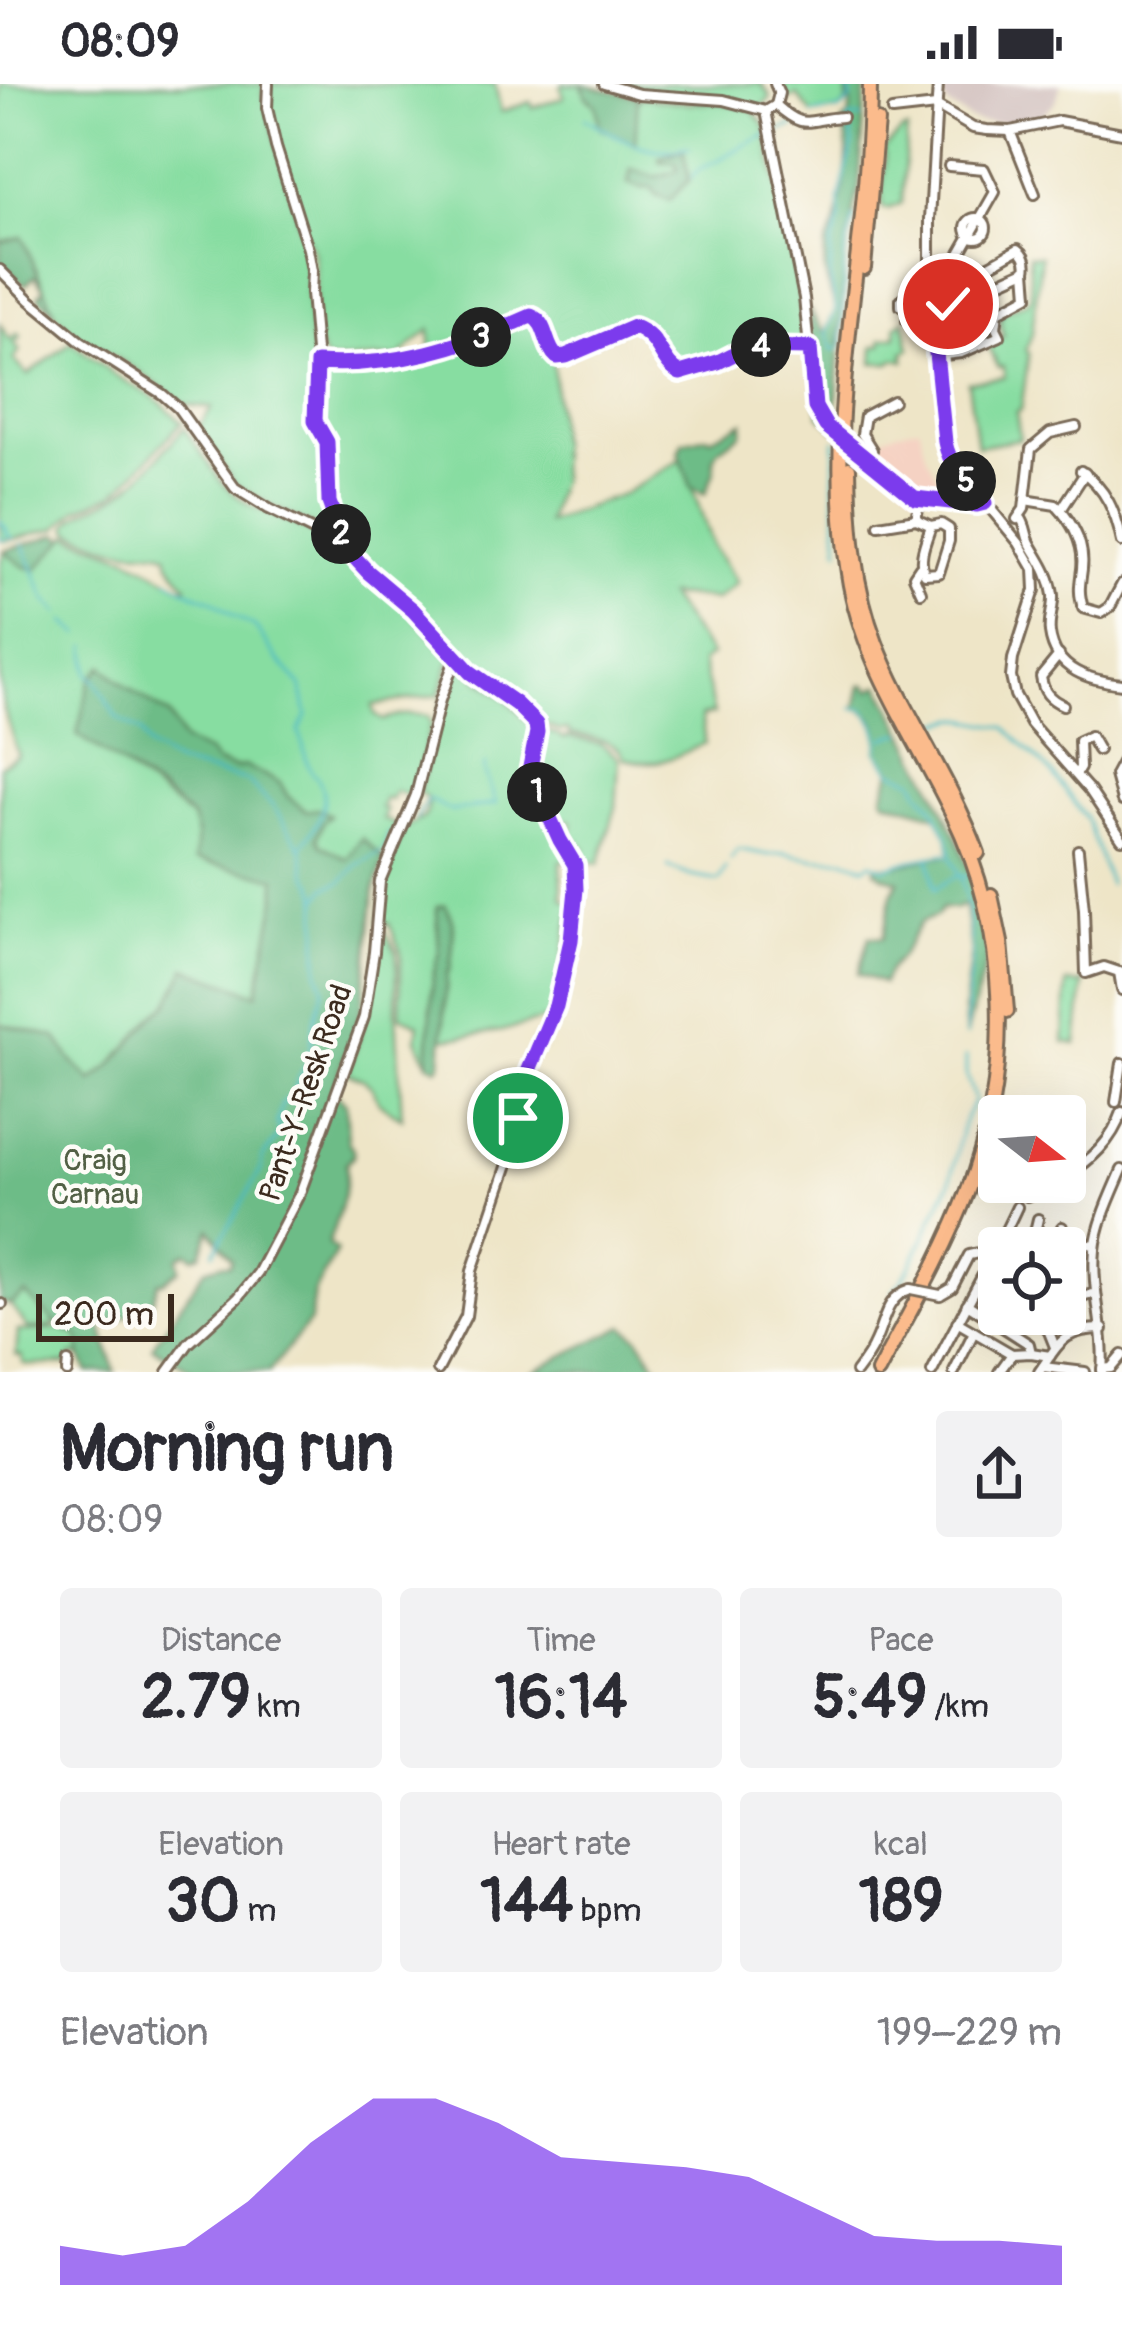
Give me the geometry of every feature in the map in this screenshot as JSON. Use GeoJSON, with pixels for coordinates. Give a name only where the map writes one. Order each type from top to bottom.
{"type":"FeatureCollection","features":[{"type":"Feature","properties":{"kind":"main road"},"geometry":{"type":"LineString","coordinates":[[874,84],[876,146],[848,466],[853,552],[874,639],[960,809],[981,862],[1001,942],[1006,1008],[1000,1105],[977,1187],[959,1233],[883,1372]]}},
{"type":"Feature","properties":{"kind":"street"},"geometry":{"type":"LineString","coordinates":[[268,84],[276,147],[312,271],[315,421],[327,442],[329,502],[345,547]]}},
{"type":"Feature","properties":{"kind":"street"},"geometry":{"type":"LineString","coordinates":[[604,84],[639,94],[724,100],[766,111],[776,105],[775,84]]}},
{"type":"Feature","properties":{"kind":"street"},"geometry":{"type":"LineString","coordinates":[[938,84],[929,266],[948,457],[1007,527],[1030,560],[1036,580],[1012,659],[1015,694],[1031,724],[1076,774],[1122,839]]}},
{"type":"Feature","properties":{"kind":"street"},"geometry":{"type":"LineString","coordinates":[[776,105],[804,124],[842,117]]}},
{"type":"Feature","properties":{"kind":"street"},"geometry":{"type":"LineString","coordinates":[[892,111],[936,106],[973,128],[1010,131],[1059,121],[1122,133]]}},
{"type":"Feature","properties":{"kind":"street"},"geometry":{"type":"LineString","coordinates":[[766,111],[798,265],[815,407],[826,426],[915,498],[985,503]]}},
{"type":"Feature","properties":{"kind":"street"},"geometry":{"type":"LineString","coordinates":[[1010,131],[1036,194]]}},
{"type":"Feature","properties":{"kind":"street"},"geometry":{"type":"LineString","coordinates":[[949,166],[984,169],[994,192],[950,271]]}},
{"type":"Feature","properties":{"kind":"street"},"geometry":{"type":"LineString","coordinates":[[929,266],[981,271],[1018,249],[1024,254],[1026,270],[1028,296],[998,312],[1000,336],[961,353],[936,356]]}},
{"type":"Feature","properties":{"kind":"street"},"geometry":{"type":"LineString","coordinates":[[0,270],[81,342],[178,408],[235,488],[345,547],[481,680],[536,724],[529,772],[573,860],[576,889],[571,940],[556,1006],[526,1077],[507,1167],[472,1271],[466,1316],[438,1370]]}},
{"type":"Feature","properties":{"kind":"street"},"geometry":{"type":"LineString","coordinates":[[931,304],[957,302],[1026,270]]}},
{"type":"Feature","properties":{"kind":"street"},"geometry":{"type":"LineString","coordinates":[[901,306],[907,293],[930,293]]}},
{"type":"Feature","properties":{"kind":"street"},"geometry":{"type":"LineString","coordinates":[[317,363],[364,364],[440,352],[531,316],[541,322],[557,357],[634,327],[656,342],[670,368],[680,373],[748,347],[810,348]]}},
{"type":"Feature","properties":{"kind":"street"},"geometry":{"type":"LineString","coordinates":[[907,321],[932,320]]}},
{"type":"Feature","properties":{"kind":"street"},"geometry":{"type":"LineString","coordinates":[[865,458],[872,450],[862,434],[865,416],[893,401]]}},
{"type":"Feature","properties":{"kind":"street"},"geometry":{"type":"LineString","coordinates":[[1007,527],[1020,517],[1031,448],[1050,433],[1076,427]]}},
{"type":"Feature","properties":{"kind":"street"},"geometry":{"type":"LineString","coordinates":[[1061,510],[1083,472],[1107,496],[1122,542]]}},
{"type":"Feature","properties":{"kind":"street"},"geometry":{"type":"LineString","coordinates":[[916,520],[920,498]]}},
{"type":"Feature","properties":{"kind":"street"},"geometry":{"type":"LineString","coordinates":[[1025,500],[1048,502],[1076,530],[1082,558],[1077,584],[1083,608],[1101,613],[1110,607],[1122,584]]}},
{"type":"Feature","properties":{"kind":"street"},"geometry":{"type":"LineString","coordinates":[[1020,517],[1048,573],[1053,604],[1050,633],[1059,655],[1078,674],[1122,684]]}},
{"type":"Feature","properties":{"kind":"street"},"geometry":{"type":"LineString","coordinates":[[880,525],[916,520],[949,529],[939,573],[925,574],[921,566]]}},
{"type":"Feature","properties":{"kind":"street"},"geometry":{"type":"LineString","coordinates":[[921,592],[914,575],[921,566],[931,526]]}},
{"type":"Feature","properties":{"kind":"street"},"geometry":{"type":"LineString","coordinates":[[1059,655],[1041,676],[1052,700],[1063,705]]}},
{"type":"Feature","properties":{"kind":"street","name":"Pant-Y-Resk Road"},"geometry":{"type":"LineString","coordinates":[[168,1372],[189,1343],[258,1273],[300,1193],[364,1017],[380,880],[416,795],[456,656]]}},
{"type":"Feature","properties":{"kind":"street"},"geometry":{"type":"LineString","coordinates":[[1076,774],[1079,741],[1090,736],[1098,750]]}},
{"type":"Feature","properties":{"kind":"street"},"geometry":{"type":"LineString","coordinates":[[1122,762],[1115,775],[1122,801]]}},
{"type":"Feature","properties":{"kind":"street"},"geometry":{"type":"LineString","coordinates":[[1078,850],[1086,973],[1104,967],[1120,972],[1122,990]]}},
{"type":"Feature","properties":{"kind":"street"},"geometry":{"type":"LineString","coordinates":[[1116,1102],[1122,1063]]}},
{"type":"Feature","properties":{"kind":"street"},"geometry":{"type":"LineString","coordinates":[[1086,1161],[1098,1152],[1122,1112]]}},
{"type":"Feature","properties":{"kind":"street"},"geometry":{"type":"LineString","coordinates":[[1122,1170],[1095,1245],[1102,1371],[1122,1354]]}},
{"type":"Feature","properties":{"kind":"street"},"geometry":{"type":"LineString","coordinates":[[1008,1227],[1017,1207]]}},
{"type":"Feature","properties":{"kind":"street"},"geometry":{"type":"LineString","coordinates":[[1036,1227],[1038,1219]]}},
{"type":"Feature","properties":{"kind":"street"},"geometry":{"type":"LineString","coordinates":[[1086,1245],[1095,1245]]}},
{"type":"Feature","properties":{"kind":"street"},"geometry":{"type":"LineString","coordinates":[[856,1372],[897,1293],[910,1289],[940,1295],[952,1288],[969,1255],[978,1252]]}},
{"type":"Feature","properties":{"kind":"street"},"geometry":{"type":"LineString","coordinates":[[932,1372],[978,1287]]}},
{"type":"Feature","properties":{"kind":"street"},"geometry":{"type":"LineString","coordinates":[[1086,1296],[1096,1293]]}},
{"type":"Feature","properties":{"kind":"street"},"geometry":{"type":"LineString","coordinates":[[967,1304],[1029,1344],[1031,1353]]}},
{"type":"Feature","properties":{"kind":"street"},"geometry":{"type":"LineString","coordinates":[[957,1322],[1012,1354],[1052,1351]]}},
{"type":"Feature","properties":{"kind":"street"},"geometry":{"type":"LineString","coordinates":[[1085,1372],[1041,1370],[1052,1351],[1076,1329],[1103,1329]]}},
{"type":"Feature","properties":{"kind":"street"},"geometry":{"type":"LineString","coordinates":[[955,1372],[974,1332]]}},
{"type":"Feature","properties":{"kind":"street"},"geometry":{"type":"LineString","coordinates":[[1049,1335],[1052,1351]]}},
{"type":"Feature","properties":{"kind":"street"},"geometry":{"type":"LineString","coordinates":[[999,1372],[1012,1354]]}},
{"type":"Feature","properties":{"kind":"shaded area"},"geometry":{"type":"Polygon","coordinates":[[[944,84],[1061,84],[1056,101],[1042,115],[1018,123],[969,119],[948,105],[944,84]]]}},
{"type":"Feature","properties":{"kind":"shaded area"},"geometry":{"type":"Polygon","coordinates":[[[919,426],[927,457],[943,488],[922,496],[883,464],[871,443],[919,426]]]}},
{"type":"Feature","properties":{"kind":"green space"},"geometry":{"type":"Polygon","coordinates":[[[0,84],[266,84],[263,92],[308,258],[313,422],[326,443],[329,495],[341,539],[235,484],[198,427],[212,408],[186,405],[77,335],[55,313],[22,237],[0,242],[0,84]]]}},
{"type":"Feature","properties":{"kind":"green space"},"geometry":{"type":"Polygon","coordinates":[[[271,84],[495,84],[501,112],[531,102],[533,108],[564,97],[564,84],[581,84],[605,128],[634,144],[638,97],[752,110],[765,125],[806,345],[745,344],[717,360],[679,371],[639,321],[565,355],[554,353],[538,314],[430,351],[430,329],[399,357],[326,361],[315,324],[313,254],[280,158],[271,84]],[[673,152],[659,158],[660,162],[676,162],[678,170],[656,177],[631,169],[628,183],[651,188],[689,181],[673,152]]]}},
{"type":"Feature","properties":{"kind":"green space"},"geometry":{"type":"Polygon","coordinates":[[[582,84],[638,97],[635,144],[600,128],[596,104],[586,96],[582,84]]]}},
{"type":"Feature","properties":{"kind":"green space"},"geometry":{"type":"Polygon","coordinates":[[[614,84],[761,84],[770,99],[761,107],[649,94],[614,84]]]}},
{"type":"Feature","properties":{"kind":"green space"},"geometry":{"type":"Polygon","coordinates":[[[782,84],[848,84],[849,100],[841,110],[812,114],[797,95],[788,100],[782,84]]]}},
{"type":"Feature","properties":{"kind":"green space"},"geometry":{"type":"Polygon","coordinates":[[[848,84],[866,84],[859,188],[845,256],[835,430],[820,415],[809,309],[826,331],[836,309],[824,259],[846,172],[843,120],[849,118],[848,84]]]}},
{"type":"Feature","properties":{"kind":"green space"},"geometry":{"type":"Polygon","coordinates":[[[907,130],[902,203],[883,208],[884,149],[907,130]]]}},
{"type":"Feature","properties":{"kind":"green space"},"geometry":{"type":"Polygon","coordinates":[[[684,149],[689,180],[670,200],[656,195],[652,188],[628,183],[631,169],[656,177],[678,170],[676,163],[659,158],[684,149]]]}},
{"type":"Feature","properties":{"kind":"green space"},"geometry":{"type":"Polygon","coordinates":[[[22,237],[55,313],[38,296],[44,289],[35,276],[25,285],[0,262],[0,242],[22,237]]]}},
{"type":"Feature","properties":{"kind":"green space"},"geometry":{"type":"Polygon","coordinates":[[[1029,255],[1041,256],[1021,410],[1016,412],[1020,439],[977,446],[968,382],[1005,377],[988,344],[1004,336],[1001,313],[1031,297],[1029,255]]]}},
{"type":"Feature","properties":{"kind":"green space"},"geometry":{"type":"Polygon","coordinates":[[[532,318],[553,358],[560,478],[547,523],[625,493],[682,459],[713,547],[737,583],[716,600],[668,596],[711,655],[702,662],[714,714],[701,716],[705,743],[666,760],[624,758],[609,743],[533,720],[483,680],[354,557],[334,510],[331,445],[317,422],[322,366],[378,364],[430,355],[532,318]]]}},
{"type":"Feature","properties":{"kind":"green space"},"geometry":{"type":"Polygon","coordinates":[[[904,320],[910,349],[904,352],[905,361],[873,363],[874,346],[897,336],[896,326],[904,320]]]}},
{"type":"Feature","properties":{"kind":"green space"},"geometry":{"type":"Polygon","coordinates":[[[0,324],[10,340],[17,334],[21,337],[14,344],[20,350],[14,360],[28,375],[71,342],[155,398],[182,422],[113,494],[78,509],[56,529],[7,540],[0,540],[0,324]]]}},
{"type":"Feature","properties":{"kind":"green space"},"geometry":{"type":"Polygon","coordinates":[[[743,422],[742,433],[718,450],[705,494],[691,487],[679,453],[683,442],[710,438],[743,422]]]}},
{"type":"Feature","properties":{"kind":"green space"},"geometry":{"type":"Polygon","coordinates":[[[184,428],[233,493],[343,552],[402,603],[452,657],[439,695],[373,705],[375,715],[383,720],[416,714],[428,716],[431,724],[413,797],[395,791],[381,808],[386,810],[383,819],[401,827],[388,835],[384,851],[378,854],[362,839],[347,859],[317,838],[329,816],[306,811],[288,797],[280,783],[245,766],[217,763],[208,753],[191,747],[169,715],[103,666],[92,677],[87,739],[192,818],[197,834],[276,878],[276,900],[257,994],[186,968],[168,1004],[91,1082],[56,1037],[0,1024],[0,766],[18,755],[0,679],[0,565],[4,551],[35,570],[69,535],[187,586],[167,554],[113,547],[70,531],[68,526],[135,482],[184,428]]]}},
{"type":"Feature","properties":{"kind":"green space"},"geometry":{"type":"Polygon","coordinates":[[[58,534],[65,539],[36,570],[4,551],[58,534]]]}},
{"type":"Feature","properties":{"kind":"green space"},"geometry":{"type":"Polygon","coordinates":[[[456,662],[506,699],[532,726],[527,772],[570,860],[561,861],[562,898],[572,904],[549,1019],[443,1039],[453,928],[445,905],[437,908],[439,952],[433,976],[428,1063],[417,1039],[419,1024],[400,1016],[401,953],[389,923],[378,926],[384,880],[404,828],[427,812],[428,799],[419,793],[456,662]]]}},
{"type":"Feature","properties":{"kind":"green space","name":"Craig Carnau"},"geometry":{"type":"Polygon","coordinates":[[[102,666],[169,715],[184,742],[209,753],[217,763],[245,766],[280,783],[288,797],[306,811],[318,809],[330,815],[317,837],[321,845],[347,859],[362,838],[384,859],[374,892],[362,1009],[333,1090],[346,1104],[348,1141],[354,1151],[346,1163],[344,1192],[328,1244],[337,1251],[314,1292],[310,1321],[269,1372],[194,1372],[152,1347],[205,1269],[230,1265],[232,1259],[210,1229],[201,1254],[194,1257],[187,1252],[178,1258],[180,1269],[159,1281],[152,1302],[117,1321],[100,1321],[115,1372],[88,1372],[80,1356],[79,1337],[62,1329],[25,1294],[10,1305],[0,1302],[0,1024],[56,1037],[92,1082],[168,1004],[186,968],[257,994],[276,900],[276,878],[195,860],[197,834],[192,818],[77,734],[90,680],[102,666]]]}},
{"type":"Feature","properties":{"kind":"green space"},"geometry":{"type":"Polygon","coordinates":[[[861,685],[870,690],[880,685],[934,789],[975,885],[988,954],[966,1036],[964,1008],[971,952],[965,905],[942,908],[937,916],[921,922],[883,983],[858,974],[869,937],[883,938],[899,881],[883,876],[876,865],[950,856],[948,837],[937,816],[885,800],[892,770],[877,751],[878,731],[872,719],[856,708],[861,685]]]}},
{"type":"Feature","properties":{"kind":"green space"},"geometry":{"type":"Polygon","coordinates":[[[538,727],[565,739],[601,744],[619,758],[616,807],[599,864],[581,859],[585,849],[571,835],[572,822],[556,825],[532,774],[538,727]]]}},
{"type":"Feature","properties":{"kind":"green space"},"geometry":{"type":"Polygon","coordinates":[[[445,905],[452,920],[453,945],[437,1068],[428,1063],[433,976],[439,952],[437,907],[445,905]]]}},
{"type":"Feature","properties":{"kind":"green space"},"geometry":{"type":"Polygon","coordinates":[[[379,931],[385,932],[396,951],[402,1118],[379,1103],[364,1080],[348,1073],[372,996],[379,931]]]}},
{"type":"Feature","properties":{"kind":"green space"},"geometry":{"type":"Polygon","coordinates":[[[1084,981],[1077,1044],[1064,1042],[1067,983],[1084,981]]]}},
{"type":"Feature","properties":{"kind":"green space"},"geometry":{"type":"Polygon","coordinates":[[[25,1293],[56,1323],[28,1328],[10,1305],[25,1293]]]}},
{"type":"Feature","properties":{"kind":"green space"},"geometry":{"type":"Polygon","coordinates":[[[624,1326],[638,1337],[661,1372],[530,1372],[624,1326]]]}},
{"type":"Feature","properties":{"kind":"green space"},"geometry":{"type":"Polygon","coordinates":[[[62,1329],[79,1337],[80,1356],[72,1355],[67,1364],[28,1365],[16,1355],[18,1331],[62,1329]]]}},
{"type":"Feature","properties":{"kind":"waterway"},"geometry":{"type":"LineString","coordinates":[[812,114],[841,110],[851,100],[849,84]]}},
{"type":"Feature","properties":{"kind":"waterway"},"geometry":{"type":"LineString","coordinates":[[585,118],[647,148],[690,148]]}},
{"type":"Feature","properties":{"kind":"waterway"},"geometry":{"type":"LineString","coordinates":[[840,349],[832,349],[826,332],[836,309],[831,247],[853,144],[849,118],[862,118]]}},
{"type":"Feature","properties":{"kind":"waterway"},"geometry":{"type":"LineString","coordinates":[[692,177],[746,145],[794,126]]}},
{"type":"Feature","properties":{"kind":"waterway"},"geometry":{"type":"LineString","coordinates":[[842,346],[845,256],[854,217]]}},
{"type":"Feature","properties":{"kind":"waterway"},"geometry":{"type":"LineString","coordinates":[[835,440],[839,550]]}},
{"type":"Feature","properties":{"kind":"waterway"},"geometry":{"type":"LineString","coordinates":[[0,521],[13,539]]}},
{"type":"Feature","properties":{"kind":"waterway"},"geometry":{"type":"LineString","coordinates":[[0,538],[6,541]]}},
{"type":"Feature","properties":{"kind":"waterway"},"geometry":{"type":"LineString","coordinates":[[23,544],[46,599],[59,613]]}},
{"type":"Feature","properties":{"kind":"waterway"},"geometry":{"type":"LineString","coordinates":[[168,579],[255,627],[301,685],[307,716],[299,731],[324,802],[301,847]]}},
{"type":"Feature","properties":{"kind":"waterway"},"geometry":{"type":"LineString","coordinates":[[65,622],[80,634]]}},
{"type":"Feature","properties":{"kind":"waterway"},"geometry":{"type":"LineString","coordinates":[[87,646],[88,674],[116,717],[141,732],[150,748],[178,764],[247,781],[272,805],[302,849],[318,899],[318,972],[324,988],[309,1061],[293,1094],[282,1104],[277,1123],[280,1134],[262,1158],[261,1170],[214,1252]]}},
{"type":"Feature","properties":{"kind":"waterway"},"geometry":{"type":"LineString","coordinates":[[852,708],[863,709],[871,718],[878,734],[877,751],[892,771],[914,780],[948,837],[967,902],[972,955],[966,1036]]}},
{"type":"Feature","properties":{"kind":"waterway"},"geometry":{"type":"LineString","coordinates":[[924,727],[959,718],[1005,727],[1052,773],[1087,820],[1109,884]]}},
{"type":"Feature","properties":{"kind":"waterway"},"geometry":{"type":"LineString","coordinates":[[884,738],[903,733]]}},
{"type":"Feature","properties":{"kind":"waterway"},"geometry":{"type":"LineString","coordinates":[[416,819],[428,799],[451,811],[496,804],[485,765]]}},
{"type":"Feature","properties":{"kind":"waterway"},"geometry":{"type":"LineString","coordinates":[[318,899],[357,865],[384,851],[388,835],[399,828]]}},
{"type":"Feature","properties":{"kind":"waterway"},"geometry":{"type":"LineString","coordinates":[[731,859],[738,849],[844,859],[885,868],[948,856]]}},
{"type":"Feature","properties":{"kind":"waterway"},"geometry":{"type":"LineString","coordinates":[[929,859],[935,889],[954,877],[969,876]]}},
{"type":"Feature","properties":{"kind":"waterway"},"geometry":{"type":"LineString","coordinates":[[668,867],[719,881],[726,868]]}},
{"type":"Feature","properties":{"kind":"waterway"},"geometry":{"type":"LineString","coordinates":[[893,1292],[914,1260],[950,1182],[962,1129],[975,1101],[966,1057]]}},
{"type":"Feature","properties":{"kind":"route"},"geometry":{"type":"LineString","coordinates":[[518,1118],[531,1061],[556,1006],[571,940],[575,865],[529,772],[536,724],[470,672],[345,547],[329,502],[327,442],[315,421],[317,363],[364,364],[440,352],[531,316],[541,322],[557,357],[634,327],[656,342],[676,373],[718,362],[748,347],[810,348],[815,407],[826,426],[915,498],[977,505],[985,503],[954,467],[945,442],[931,304],[948,304]]}}]}
